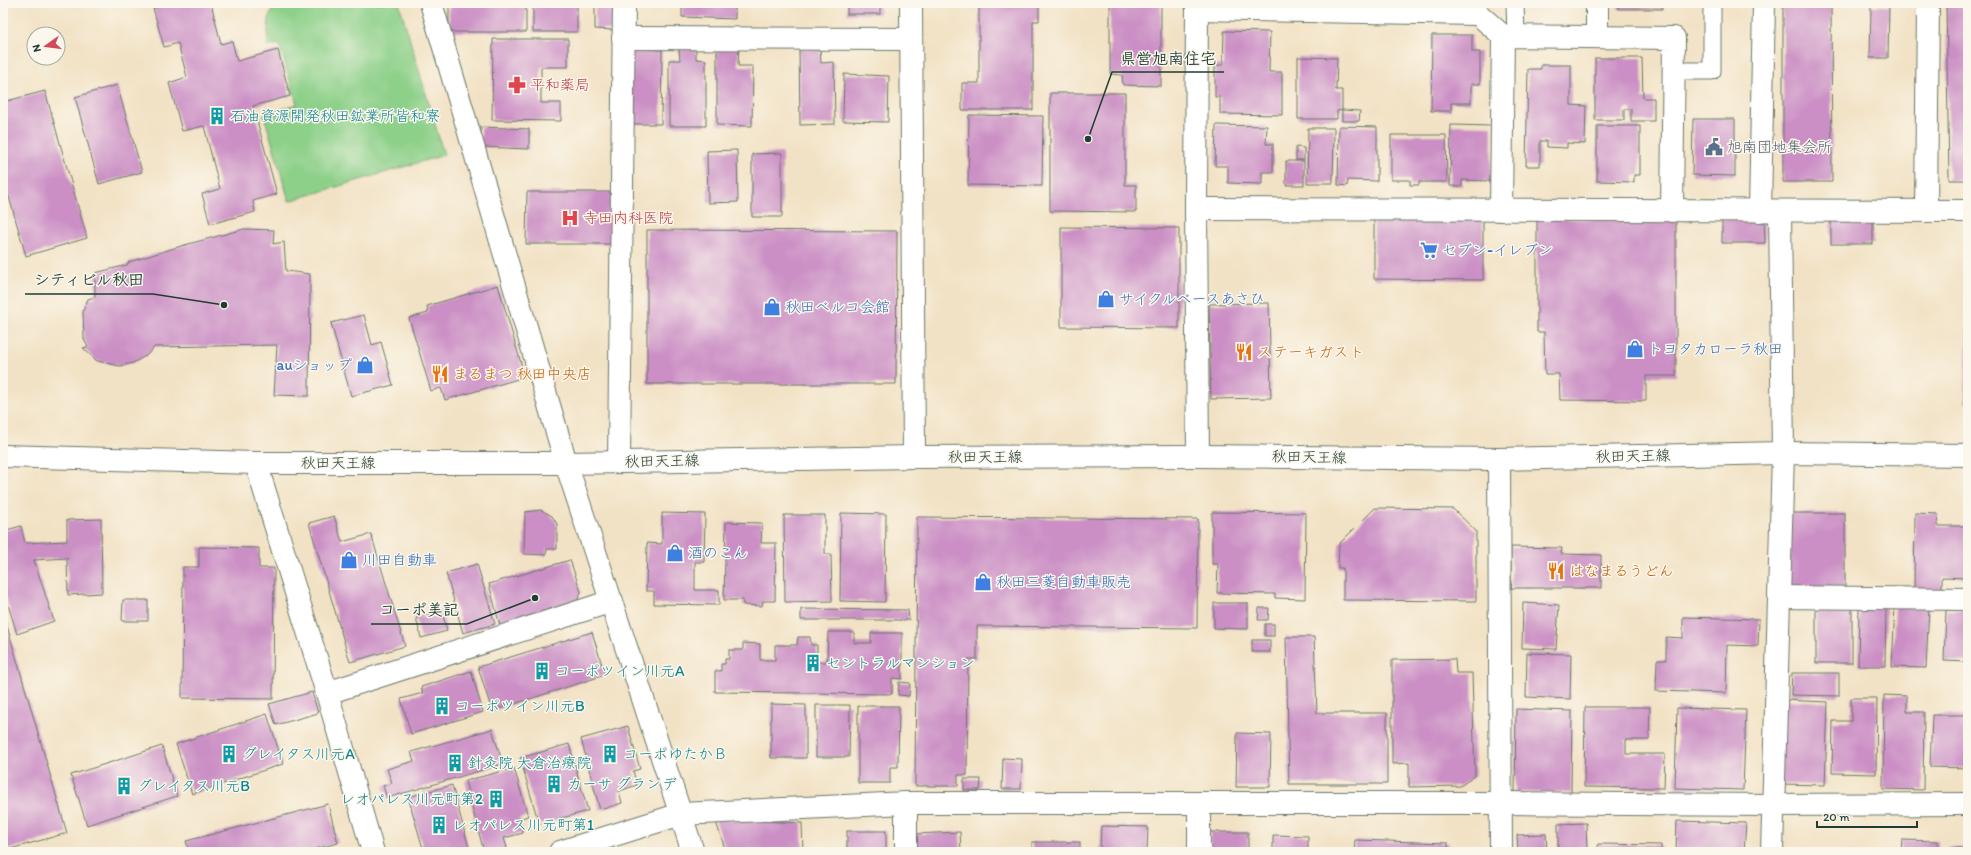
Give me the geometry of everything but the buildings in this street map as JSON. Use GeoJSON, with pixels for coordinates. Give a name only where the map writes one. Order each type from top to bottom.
{"type":"FeatureCollection","features":[{"type":"Feature","properties":{"kind":"street"},"geometry":{"type":"LineString","coordinates":[[431,3],[566,462],[693,852]]}},
{"type":"Feature","properties":{"kind":"street"},"geometry":{"type":"LineString","coordinates":[[619,462],[624,3]]}},
{"type":"Feature","properties":{"kind":"street"},"geometry":{"type":"LineString","coordinates":[[911,3],[914,457]]}},
{"type":"Feature","properties":{"kind":"street"},"geometry":{"type":"LineString","coordinates":[[1597,3],[1597,37]]}},
{"type":"Feature","properties":{"kind":"street"},"geometry":{"type":"LineString","coordinates":[[1764,3],[1770,211],[1783,453],[1772,805],[1772,852]]}},
{"type":"Feature","properties":{"kind":"street"},"geometry":{"type":"LineString","coordinates":[[1926,211],[1928,3]]}},
{"type":"Feature","properties":{"kind":"street"},"geometry":{"type":"LineString","coordinates":[[1198,456],[1196,209],[1197,6],[1428,8],[1478,14],[1509,36],[1674,38],[1672,211]]}},
{"type":"Feature","properties":{"kind":"street"},"geometry":{"type":"LineString","coordinates":[[1501,210],[1509,36]]}},
{"type":"Feature","properties":{"kind":"street"},"geometry":{"type":"LineString","coordinates":[[623,38],[911,40]]}},
{"type":"Feature","properties":{"kind":"street"},"geometry":{"type":"LineString","coordinates":[[1196,209],[1968,211]]}},
{"type":"Feature","properties":{"kind":"street","name":"秋田天王線"},"geometry":{"type":"LineString","coordinates":[[3,456],[256,463],[619,462],[914,457],[1198,456],[1499,459],[1783,453],[1968,455]]}},
{"type":"Feature","properties":{"kind":"street"},"geometry":{"type":"LineString","coordinates":[[1499,459],[1501,852]]}},
{"type":"Feature","properties":{"kind":"street"},"geometry":{"type":"LineString","coordinates":[[256,463],[327,693],[373,852]]}},
{"type":"Feature","properties":{"kind":"street"},"geometry":{"type":"LineString","coordinates":[[1779,597],[1968,599]]}},
{"type":"Feature","properties":{"kind":"street"},"geometry":{"type":"LineString","coordinates":[[327,693],[612,601]]}},
{"type":"Feature","properties":{"kind":"street"},"geometry":{"type":"LineString","coordinates":[[560,852],[681,814],[906,803],[1968,804]]}},
{"type":"Feature","properties":{"kind":"street"},"geometry":{"type":"LineString","coordinates":[[906,803],[906,852]]}},
{"type":"Feature","properties":{"kind":"street"},"geometry":{"type":"LineString","coordinates":[[1199,803],[1199,852]]}},
{"type":"Feature","properties":{"kind":"lane"},"geometry":{"type":"LineString","coordinates":[[1509,36],[1515,3]]}},
{"type":"Feature","properties":{"kind":"lane"},"geometry":{"type":"LineString","coordinates":[[1674,71],[1712,71],[1712,3]]}},
{"type":"Feature","properties":{"kind":"green space"},"geometry":{"type":"Polygon","coordinates":[[[276,3],[399,3],[444,155],[289,201],[264,115],[297,104],[279,44],[267,47],[269,17],[276,3]]]}},
{"type":"Feature","properties":{"kind":"place","name":"平和薬局"},"geometry":{"type":"Point","coordinates":[517,85]}},
{"type":"Feature","properties":{"kind":"place","name":"石油資源開発秋田鉱業所皆和寮"},"geometry":{"type":"Point","coordinates":[217,116]}},
{"type":"Feature","properties":{"kind":"place","name":"県営旭南住宅"},"geometry":{"type":"Point","coordinates":[1088,139]}},
{"type":"Feature","properties":{"kind":"place","name":"旭南団地集会所"},"geometry":{"type":"Point","coordinates":[1714,147]}},
{"type":"Feature","properties":{"kind":"place","name":"寺田内科医院"},"geometry":{"type":"Point","coordinates":[570,218]}},
{"type":"Feature","properties":{"kind":"place","name":"セブン-イレブン"},"geometry":{"type":"Point","coordinates":[1429,250]}},
{"type":"Feature","properties":{"kind":"place","name":"サイクルベースあさひ"},"geometry":{"type":"Point","coordinates":[1106,299]}},
{"type":"Feature","properties":{"kind":"place","name":"シティビル秋田"},"geometry":{"type":"Point","coordinates":[224,305]}},
{"type":"Feature","properties":{"kind":"place","name":"秋田ベルコ会館"},"geometry":{"type":"Point","coordinates":[772,307]}},
{"type":"Feature","properties":{"kind":"place","name":"トヨタカローラ秋田"},"geometry":{"type":"Point","coordinates":[1635,349]}},
{"type":"Feature","properties":{"kind":"place","name":"ステーキガスト"},"geometry":{"type":"Point","coordinates":[1244,352]}},
{"type":"Feature","properties":{"kind":"place","name":"auショップ"},"geometry":{"type":"Point","coordinates":[365,365]}},
{"type":"Feature","properties":{"kind":"place","name":"まるまつ 秋田中央店"},"geometry":{"type":"Point","coordinates":[440,374]}},
{"type":"Feature","properties":{"kind":"place","name":"酒のこん"},"geometry":{"type":"Point","coordinates":[675,553]}},
{"type":"Feature","properties":{"kind":"place","name":"川田自動車"},"geometry":{"type":"Point","coordinates":[349,560]}},
{"type":"Feature","properties":{"kind":"place","name":"はなまるうどん"},"geometry":{"type":"Point","coordinates":[1556,571]}},
{"type":"Feature","properties":{"kind":"place","name":"秋田三菱自動車販売"},"geometry":{"type":"Point","coordinates":[983,582]}},
{"type":"Feature","properties":{"kind":"place","name":"コーポ美記"},"geometry":{"type":"Point","coordinates":[535,598]}},
{"type":"Feature","properties":{"kind":"place","name":"セントラルマンション"},"geometry":{"type":"Point","coordinates":[813,663]}},
{"type":"Feature","properties":{"kind":"place","name":"コーポツイン川元A"},"geometry":{"type":"Point","coordinates":[542,671]}},
{"type":"Feature","properties":{"kind":"place","name":"コーポツイン川元B"},"geometry":{"type":"Point","coordinates":[442,706]}},
{"type":"Feature","properties":{"kind":"place","name":"グレイタス川元A"},"geometry":{"type":"Point","coordinates":[229,754]}},
{"type":"Feature","properties":{"kind":"place","name":"コーポゆたかＢ"},"geometry":{"type":"Point","coordinates":[610,754]}},
{"type":"Feature","properties":{"kind":"place","name":"針灸院 大倉治療院"},"geometry":{"type":"Point","coordinates":[455,763]}},
{"type":"Feature","properties":{"kind":"place","name":"カーサ グランデ"},"geometry":{"type":"Point","coordinates":[554,784]}},
{"type":"Feature","properties":{"kind":"place","name":"グレイタス川元B"},"geometry":{"type":"Point","coordinates":[124,786]}},
{"type":"Feature","properties":{"kind":"place","name":"レオパレス川元町第2"},"geometry":{"type":"Point","coordinates":[496,799]}},
{"type":"Feature","properties":{"kind":"place","name":"レオパレス川元町第1"},"geometry":{"type":"Point","coordinates":[439,825]}}]}
